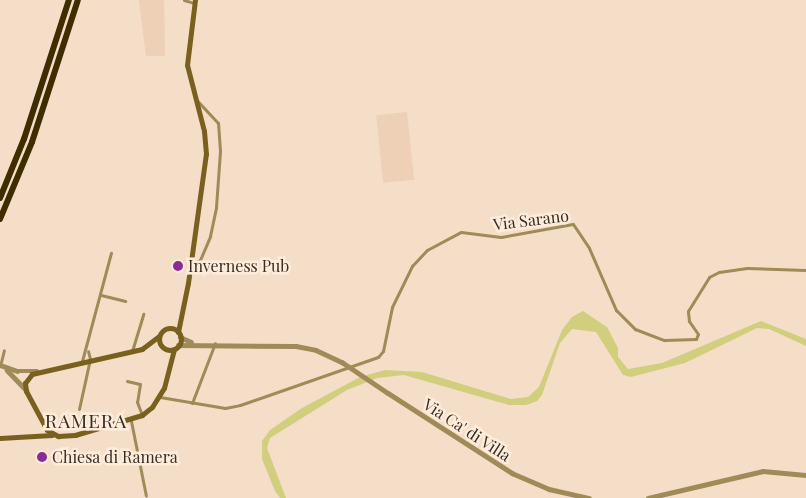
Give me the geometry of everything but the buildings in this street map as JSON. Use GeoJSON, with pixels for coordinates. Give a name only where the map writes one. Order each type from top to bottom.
{"type":"FeatureCollection","features":[{"type":"Feature","properties":{"kind":"highway"},"geometry":{"type":"LineString","coordinates":[[0,198],[24,139],[69,0]]}},
{"type":"Feature","properties":{"kind":"highway"},"geometry":{"type":"LineString","coordinates":[[0,219],[32,142],[78,0]]}},
{"type":"Feature","properties":{"kind":"main road"},"geometry":{"type":"LineString","coordinates":[[0,438],[75,435],[131,420],[142,415],[160,396],[179,334],[179,315],[190,265],[206,154],[204,131],[194,99],[186,58],[195,2]]}},
{"type":"Feature","properties":{"kind":"main road"},"geometry":{"type":"LineString","coordinates":[[52,435],[43,425],[26,391],[28,378],[37,371],[150,346],[169,328],[179,315]]}},
{"type":"Feature","properties":{"kind":"main road"},"geometry":{"type":"LineString","coordinates":[[169,328],[179,334]]}},
{"type":"Feature","properties":{"kind":"main road"},"geometry":{"type":"LineString","coordinates":[[160,336],[164,348],[176,347]]}},
{"type":"Feature","properties":{"kind":"main road"},"geometry":{"type":"LineString","coordinates":[[35,436],[41,433],[43,425]]}},
{"type":"Feature","properties":{"kind":"street"},"geometry":{"type":"LineString","coordinates":[[184,0],[195,2]]}},
{"type":"Feature","properties":{"kind":"street"},"geometry":{"type":"LineString","coordinates":[[190,265],[200,260],[210,236],[216,207],[220,151],[218,123],[204,104],[194,99]]}},
{"type":"Feature","properties":{"kind":"street","name":"Via Sarano"},"geometry":{"type":"LineString","coordinates":[[160,396],[226,408],[240,405],[378,357],[384,351],[392,307],[412,266],[427,250],[461,232],[501,237],[573,224],[589,248],[616,310],[634,329],[664,340],[696,339],[698,334],[688,322],[688,311],[709,277],[719,272],[747,268],[806,270]]}},
{"type":"Feature","properties":{"kind":"street"},"geometry":{"type":"LineString","coordinates":[[82,361],[88,350],[111,252]]}},
{"type":"Feature","properties":{"kind":"street"},"geometry":{"type":"LineString","coordinates":[[101,295],[125,301]]}},
{"type":"Feature","properties":{"kind":"street"},"geometry":{"type":"LineString","coordinates":[[135,350],[144,314]]}},
{"type":"Feature","properties":{"kind":"street"},"geometry":{"type":"LineString","coordinates":[[179,334],[192,343]]}},
{"type":"Feature","properties":{"kind":"street","name":"Via Ca' di Villa"},"geometry":{"type":"LineString","coordinates":[[176,347],[192,343],[215,343],[296,346],[316,350],[342,362],[512,473],[549,489],[589,498]]}},
{"type":"Feature","properties":{"kind":"street"},"geometry":{"type":"LineString","coordinates":[[192,403],[215,343]]}},
{"type":"Feature","properties":{"kind":"street"},"geometry":{"type":"LineString","coordinates":[[1,366],[4,350]]}},
{"type":"Feature","properties":{"kind":"street"},"geometry":{"type":"LineString","coordinates":[[79,409],[90,359],[88,350]]}},
{"type":"Feature","properties":{"kind":"street"},"geometry":{"type":"LineString","coordinates":[[1,366],[37,371]]}},
{"type":"Feature","properties":{"kind":"street"},"geometry":{"type":"LineString","coordinates":[[1,366],[26,391]]}},
{"type":"Feature","properties":{"kind":"street"},"geometry":{"type":"LineString","coordinates":[[127,382],[140,384],[137,402],[142,415]]}},
{"type":"Feature","properties":{"kind":"street"},"geometry":{"type":"LineString","coordinates":[[131,420],[146,496]]}},
{"type":"Feature","properties":{"kind":"street"},"geometry":{"type":"LineString","coordinates":[[648,498],[670,496],[763,471],[806,474]]}},
{"type":"Feature","properties":{"kind":"shaded area"},"geometry":{"type":"Polygon","coordinates":[[[139,0],[164,0],[165,56],[146,56],[139,0]]]}},
{"type":"Feature","properties":{"kind":"shaded area"},"geometry":{"type":"Polygon","coordinates":[[[407,112],[414,180],[383,183],[376,115],[407,112]]]}},
{"type":"Feature","properties":{"kind":"shaded area"},"geometry":{"type":"Polygon","coordinates":[[[583,311],[607,327],[618,348],[618,357],[628,369],[662,363],[761,321],[806,339],[806,346],[769,329],[757,328],[685,363],[631,377],[623,375],[596,332],[572,329],[560,343],[542,395],[537,401],[526,405],[509,405],[404,375],[377,378],[347,390],[270,438],[267,448],[286,498],[280,498],[275,491],[262,459],[262,441],[270,430],[302,408],[360,377],[385,370],[422,372],[511,399],[528,397],[539,387],[562,330],[572,317],[583,311]]]}},
{"type":"Feature","properties":{"kind":"place","name":"Inverness Pub"},"geometry":{"type":"Point","coordinates":[178,266]}},
{"type":"Feature","properties":{"kind":"place","name":"Chiesa di Ramera"},"geometry":{"type":"Point","coordinates":[42,457]}},
{"type":"Feature","properties":{"kind":"district","name":"RAMERA"},"geometry":{"type":"Point","coordinates":[86,421]}}]}
